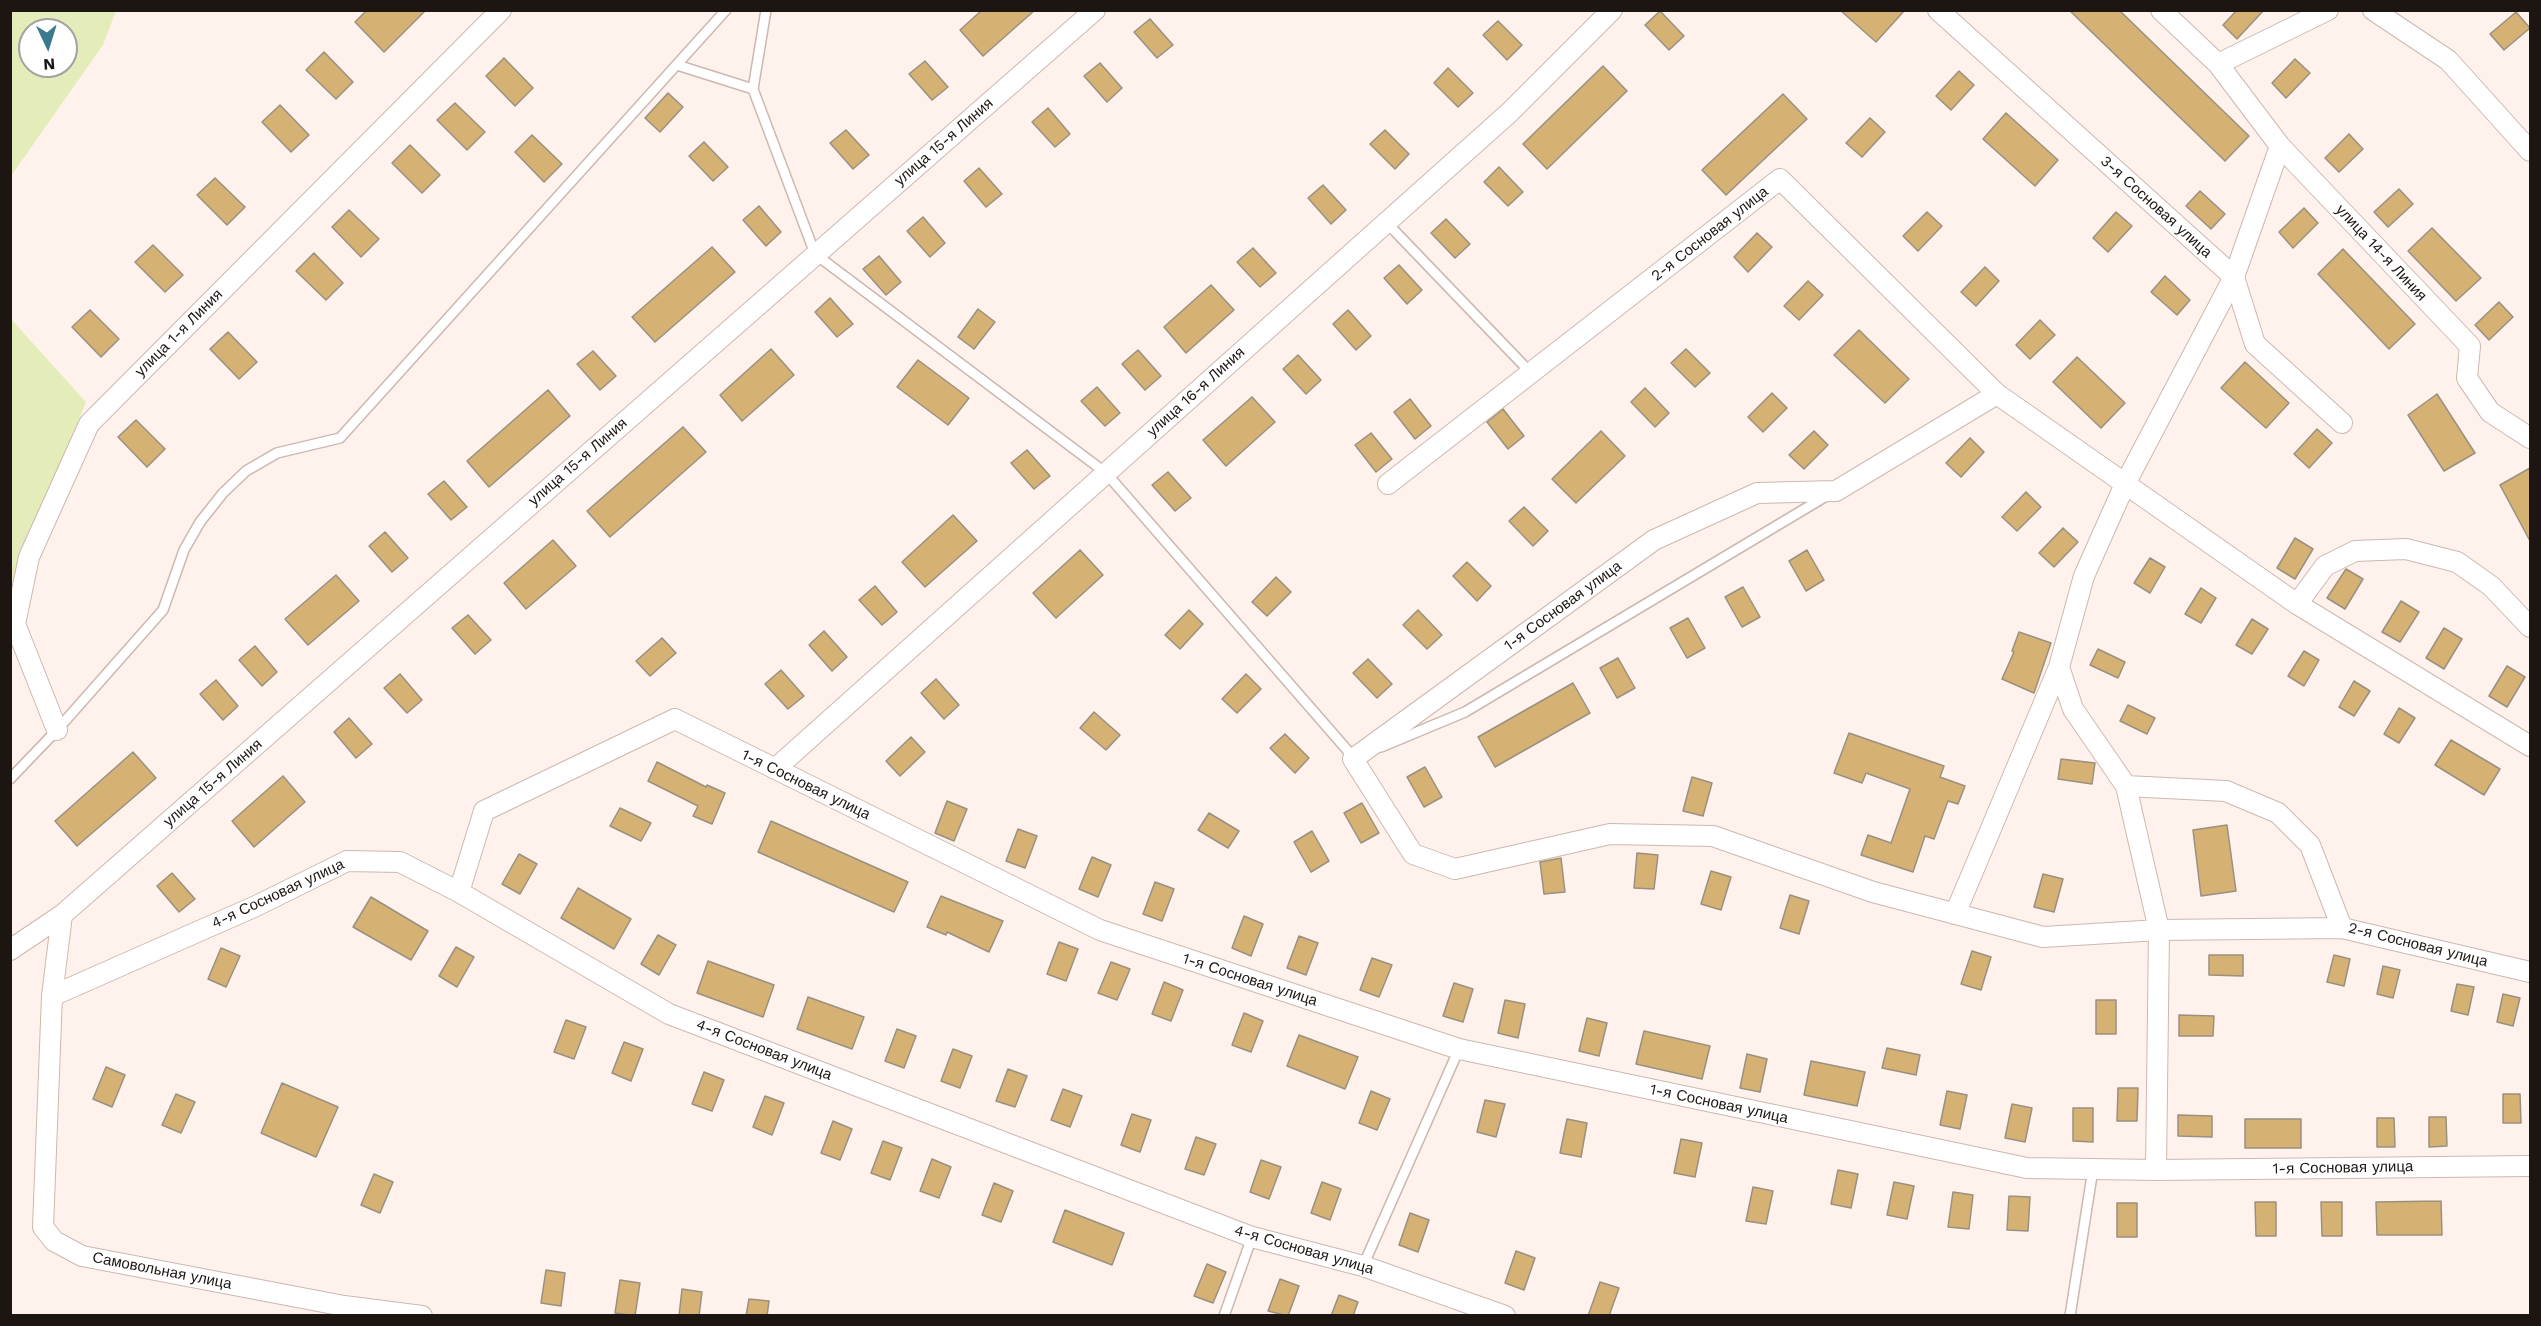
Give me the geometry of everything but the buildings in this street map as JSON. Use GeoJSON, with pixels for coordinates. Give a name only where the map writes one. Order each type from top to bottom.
{"type":"FeatureCollection","features":[{"type":"Feature","properties":{"kind":"street","name":"улица 1-я Линия"},"geometry":{"type":"LineString","coordinates":[[57,730],[15,624],[29,557],[89,424],[501,10]]}},
{"type":"Feature","properties":{"kind":"street","name":"улица 15-я Линия"},"geometry":{"type":"LineString","coordinates":[[10,950],[62,915],[1095,10]]}},
{"type":"Feature","properties":{"kind":"street","name":"улица 16-я Линия"},"geometry":{"type":"LineString","coordinates":[[775,769],[1510,112],[1612,10]]}},
{"type":"Feature","properties":{"kind":"street","name":"3-я Сосновая улица"},"geometry":{"type":"LineString","coordinates":[[1938,10],[2234,277]]}},
{"type":"Feature","properties":{"kind":"street","name":"улица 14-я Линия"},"geometry":{"type":"LineString","coordinates":[[2161,10],[2218,64],[2280,146],[2470,346],[2467,378],[2490,412],[2530,438]]}},
{"type":"Feature","properties":{"kind":"street"},"geometry":{"type":"LineString","coordinates":[[2218,64],[2328,10]]}},
{"type":"Feature","properties":{"kind":"street"},"geometry":{"type":"LineString","coordinates":[[2373,10],[2448,60],[2530,151]]}},
{"type":"Feature","properties":{"kind":"street"},"geometry":{"type":"LineString","coordinates":[[1955,914],[2059,667],[2084,576],[2125,484],[2234,277],[2280,146]]}},
{"type":"Feature","properties":{"kind":"street","name":"2-я Сосновая улица"},"geometry":{"type":"LineString","coordinates":[[1388,484],[1780,179],[1997,394],[2297,604],[2530,746]]}},
{"type":"Feature","properties":{"kind":"street"},"geometry":{"type":"LineString","coordinates":[[2234,277],[2255,344],[2342,423]]}},
{"type":"Feature","properties":{"kind":"street","name":"1-я Сосновая улица"},"geometry":{"type":"LineString","coordinates":[[1353,759],[1654,540],[1756,493],[1836,491],[1997,394]]}},
{"type":"Feature","properties":{"kind":"street"},"geometry":{"type":"LineString","coordinates":[[2297,604],[2325,566],[2355,551],[2406,549],[2457,562],[2491,586],[2530,627]]}},
{"type":"Feature","properties":{"kind":"street"},"geometry":{"type":"LineString","coordinates":[[2059,667],[2073,709],[2126,786],[2159,930],[2156,1170]]}},
{"type":"Feature","properties":{"kind":"street","name":"1-я Сосновая улица"},"geometry":{"type":"LineString","coordinates":[[459,892],[484,811],[675,720],[1100,930],[1459,1049],[2027,1168],[2156,1170],[2530,1166]]}},
{"type":"Feature","properties":{"kind":"street"},"geometry":{"type":"LineString","coordinates":[[1353,759],[1413,854],[1455,868],[1610,834],[1713,836],[1873,892],[2043,937],[2159,930],[2342,928]]}},
{"type":"Feature","properties":{"kind":"street","name":"2-я Сосновая улица"},"geometry":{"type":"LineString","coordinates":[[2126,786],[2226,791],[2278,813],[2310,845],[2342,928],[2530,972]]}},
{"type":"Feature","properties":{"kind":"street","name":"4-я Сосновая улица"},"geometry":{"type":"LineString","coordinates":[[52,996],[256,906],[347,861],[400,862],[459,892],[669,1014],[1252,1237],[1363,1266],[1505,1316]]}},
{"type":"Feature","properties":{"kind":"street","name":"Самовольная улица"},"geometry":{"type":"LineString","coordinates":[[62,915],[52,996],[43,1227],[54,1241],[82,1256],[344,1306],[422,1316]]}},
{"type":"Feature","properties":{"kind":"lane"},"geometry":{"type":"LineString","coordinates":[[10,779],[57,730],[163,610],[184,550],[200,522],[223,493],[246,471],[277,453],[340,438],[726,10]]}},
{"type":"Feature","properties":{"kind":"lane"},"geometry":{"type":"LineString","coordinates":[[766,10],[753,89],[815,254],[1106,473],[1353,759],[1465,712],[1836,491]]}},
{"type":"Feature","properties":{"kind":"lane"},"geometry":{"type":"LineString","coordinates":[[677,64],[753,89]]}},
{"type":"Feature","properties":{"kind":"lane"},"geometry":{"type":"LineString","coordinates":[[1386,222],[1531,373]]}},
{"type":"Feature","properties":{"kind":"lane"},"geometry":{"type":"LineString","coordinates":[[1363,1266],[1459,1049]]}},
{"type":"Feature","properties":{"kind":"lane"},"geometry":{"type":"LineString","coordinates":[[2070,1316],[2093,1169]]}},
{"type":"Feature","properties":{"kind":"lane"},"geometry":{"type":"LineString","coordinates":[[1224,1316],[1252,1237]]}},
{"type":"Feature","properties":{"kind":"green space"},"geometry":{"type":"Polygon","coordinates":[[[11,10],[116,11],[103,45],[11,176],[11,10]]]}},
{"type":"Feature","properties":{"kind":"green space"},"geometry":{"type":"Polygon","coordinates":[[[11,319],[86,402],[11,584],[11,319]]]}}]}
